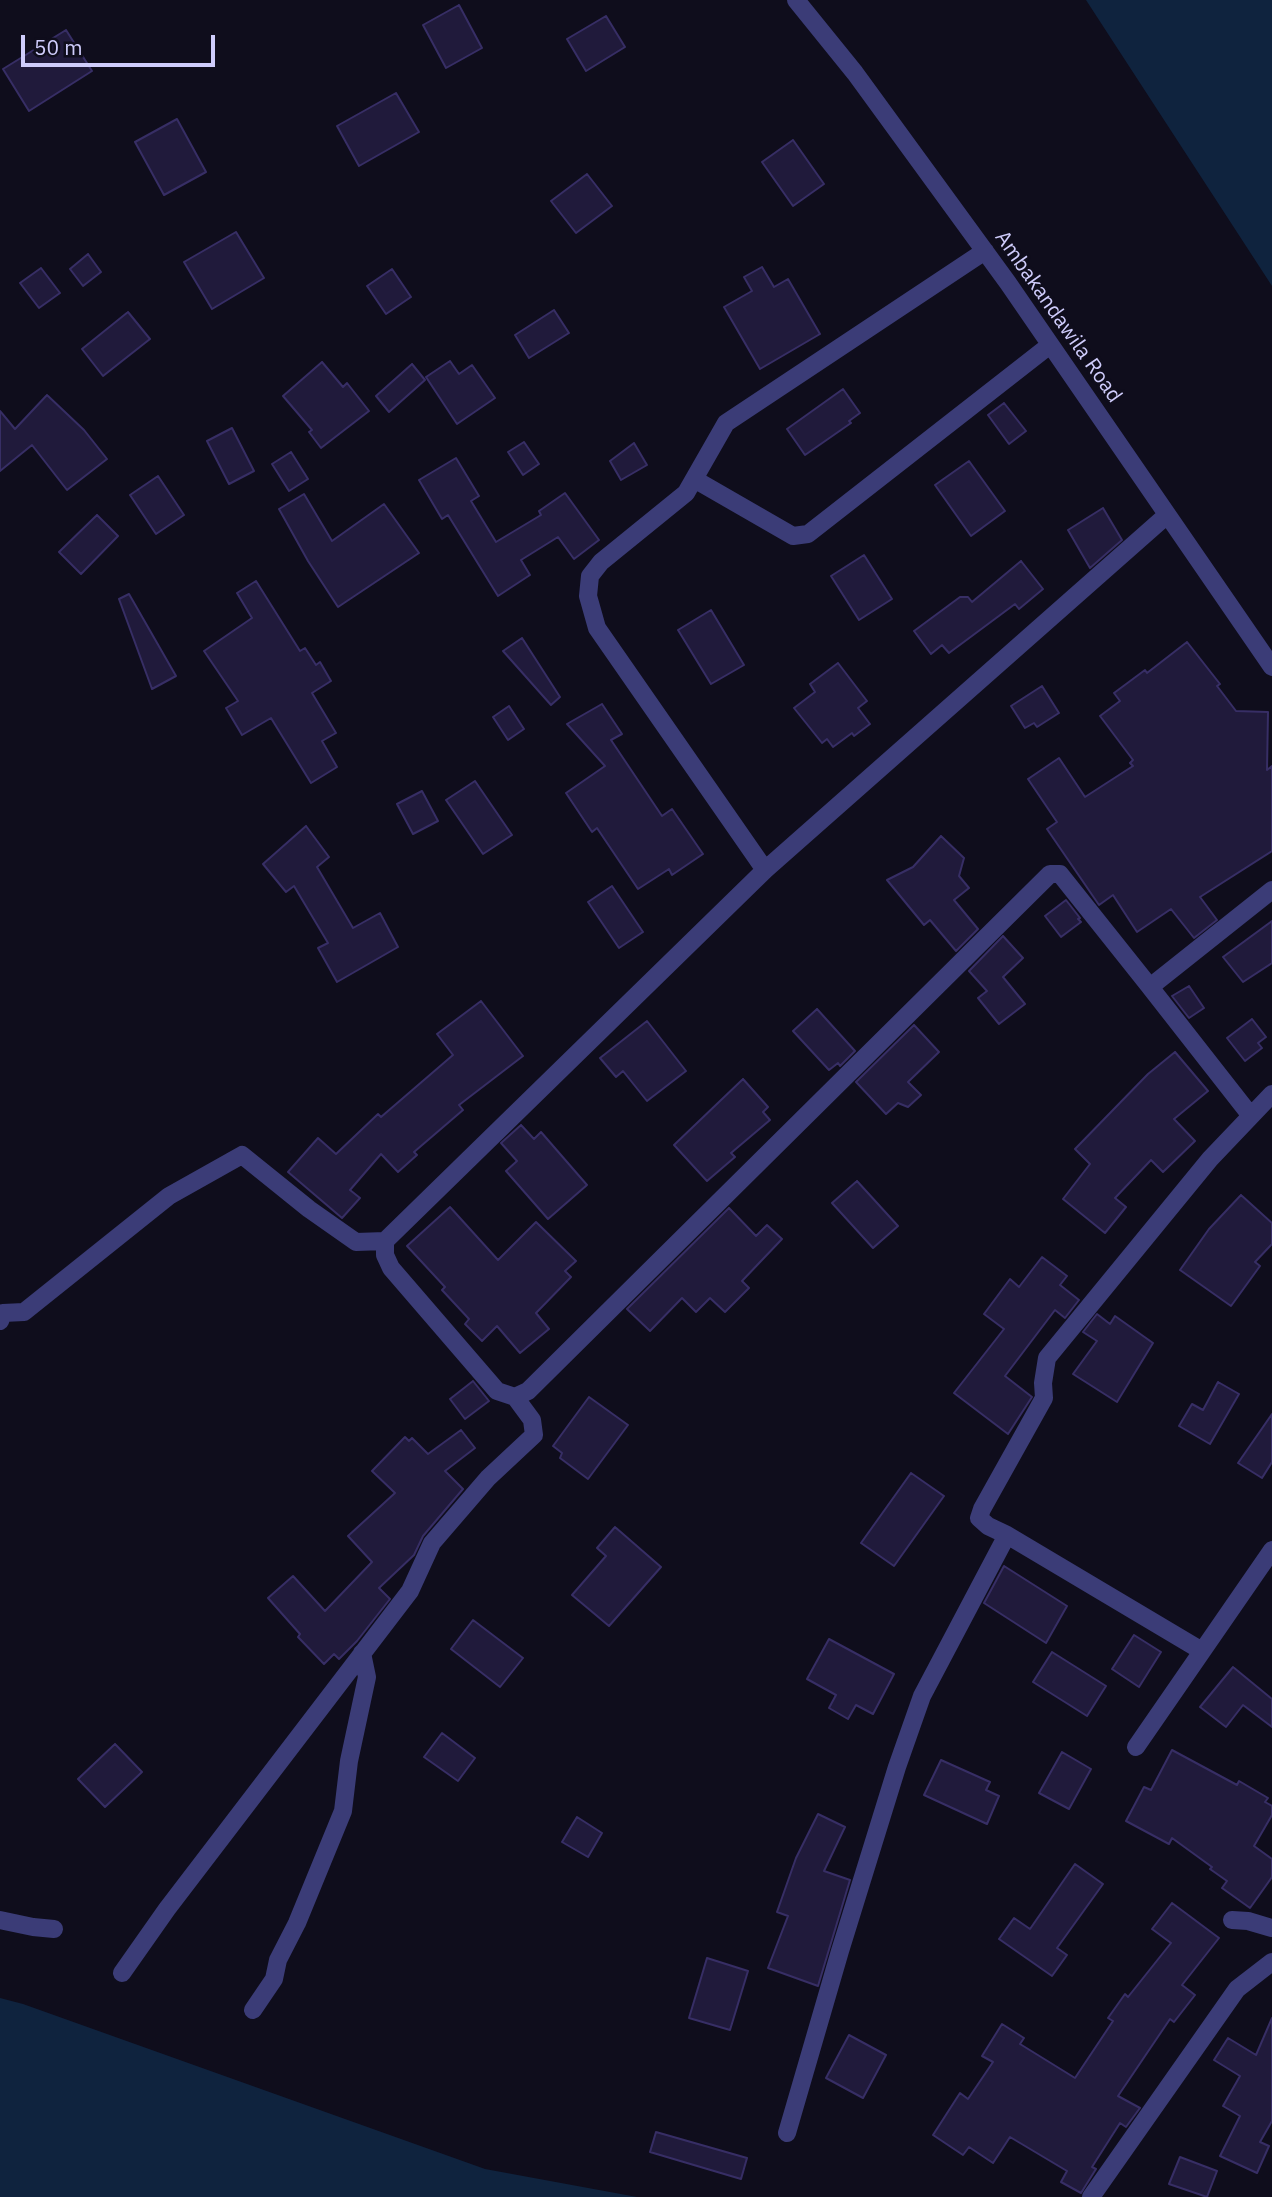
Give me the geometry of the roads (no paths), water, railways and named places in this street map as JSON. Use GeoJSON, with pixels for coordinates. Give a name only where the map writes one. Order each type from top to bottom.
{"type":"FeatureCollection","features":[{"type":"Feature","properties":{"kind":"street","name":"Ambakandawila Road"},"geometry":{"type":"LineString","coordinates":[[796,0],[855,73],[985,251],[1272,667]]}},
{"type":"Feature","properties":{"kind":"street"},"geometry":{"type":"LineString","coordinates":[[765,870],[597,628],[588,596],[590,576],[601,562],[686,493],[726,423],[985,251]]}},
{"type":"Feature","properties":{"kind":"street"},"geometry":{"type":"LineString","coordinates":[[694,479],[793,536],[808,534],[1050,345]]}},
{"type":"Feature","properties":{"kind":"street"},"geometry":{"type":"LineString","coordinates":[[0,1321],[3,1313],[24,1312],[169,1196],[242,1155],[309,1209],[356,1242],[385,1241],[765,870],[1167,515]]}},
{"type":"Feature","properties":{"kind":"street"},"geometry":{"type":"LineString","coordinates":[[515,1398],[528,1391],[1050,874],[1059,874],[1251,1116]]}},
{"type":"Feature","properties":{"kind":"street"},"geometry":{"type":"LineString","coordinates":[[1150,987],[1272,890]]}},
{"type":"Feature","properties":{"kind":"street"},"geometry":{"type":"LineString","coordinates":[[1202,1651],[988,1526],[979,1518],[1044,1398],[1043,1383],[1047,1358],[1210,1159],[1272,1094]]}},
{"type":"Feature","properties":{"kind":"street"},"geometry":{"type":"LineString","coordinates":[[122,1973],[167,1909],[410,1591],[432,1543],[488,1478],[534,1435],[532,1420],[515,1398],[497,1391],[391,1268],[385,1255],[385,1241]]}},
{"type":"Feature","properties":{"kind":"street"},"geometry":{"type":"LineString","coordinates":[[787,2133],[840,1951],[922,1696],[1007,1535]]}},
{"type":"Feature","properties":{"kind":"street"},"geometry":{"type":"LineString","coordinates":[[1136,1748],[1272,1550]]}},
{"type":"Feature","properties":{"kind":"street"},"geometry":{"type":"LineString","coordinates":[[253,2010],[274,1979],[278,1960],[297,1923],[343,1811],[349,1761],[366,1677],[362,1653]]}},
{"type":"Feature","properties":{"kind":"street"},"geometry":{"type":"LineString","coordinates":[[0,1920],[54,1929]]}},
{"type":"Feature","properties":{"kind":"street"},"geometry":{"type":"LineString","coordinates":[[1232,1920],[1248,1921],[1272,1928]]}},
{"type":"Feature","properties":{"kind":"street"},"geometry":{"type":"LineString","coordinates":[[1091,2197],[1237,1989],[1272,1962]]}},
{"type":"Feature","properties":{"kind":"water"},"geometry":{"type":"Polygon","coordinates":[[[1086,0],[1272,0],[1272,286],[1086,0]]]}},
{"type":"Feature","properties":{"kind":"water"},"geometry":{"type":"Polygon","coordinates":[[[0,1998],[485,2169],[637,2197],[0,2197],[0,1998]]]}}]}
